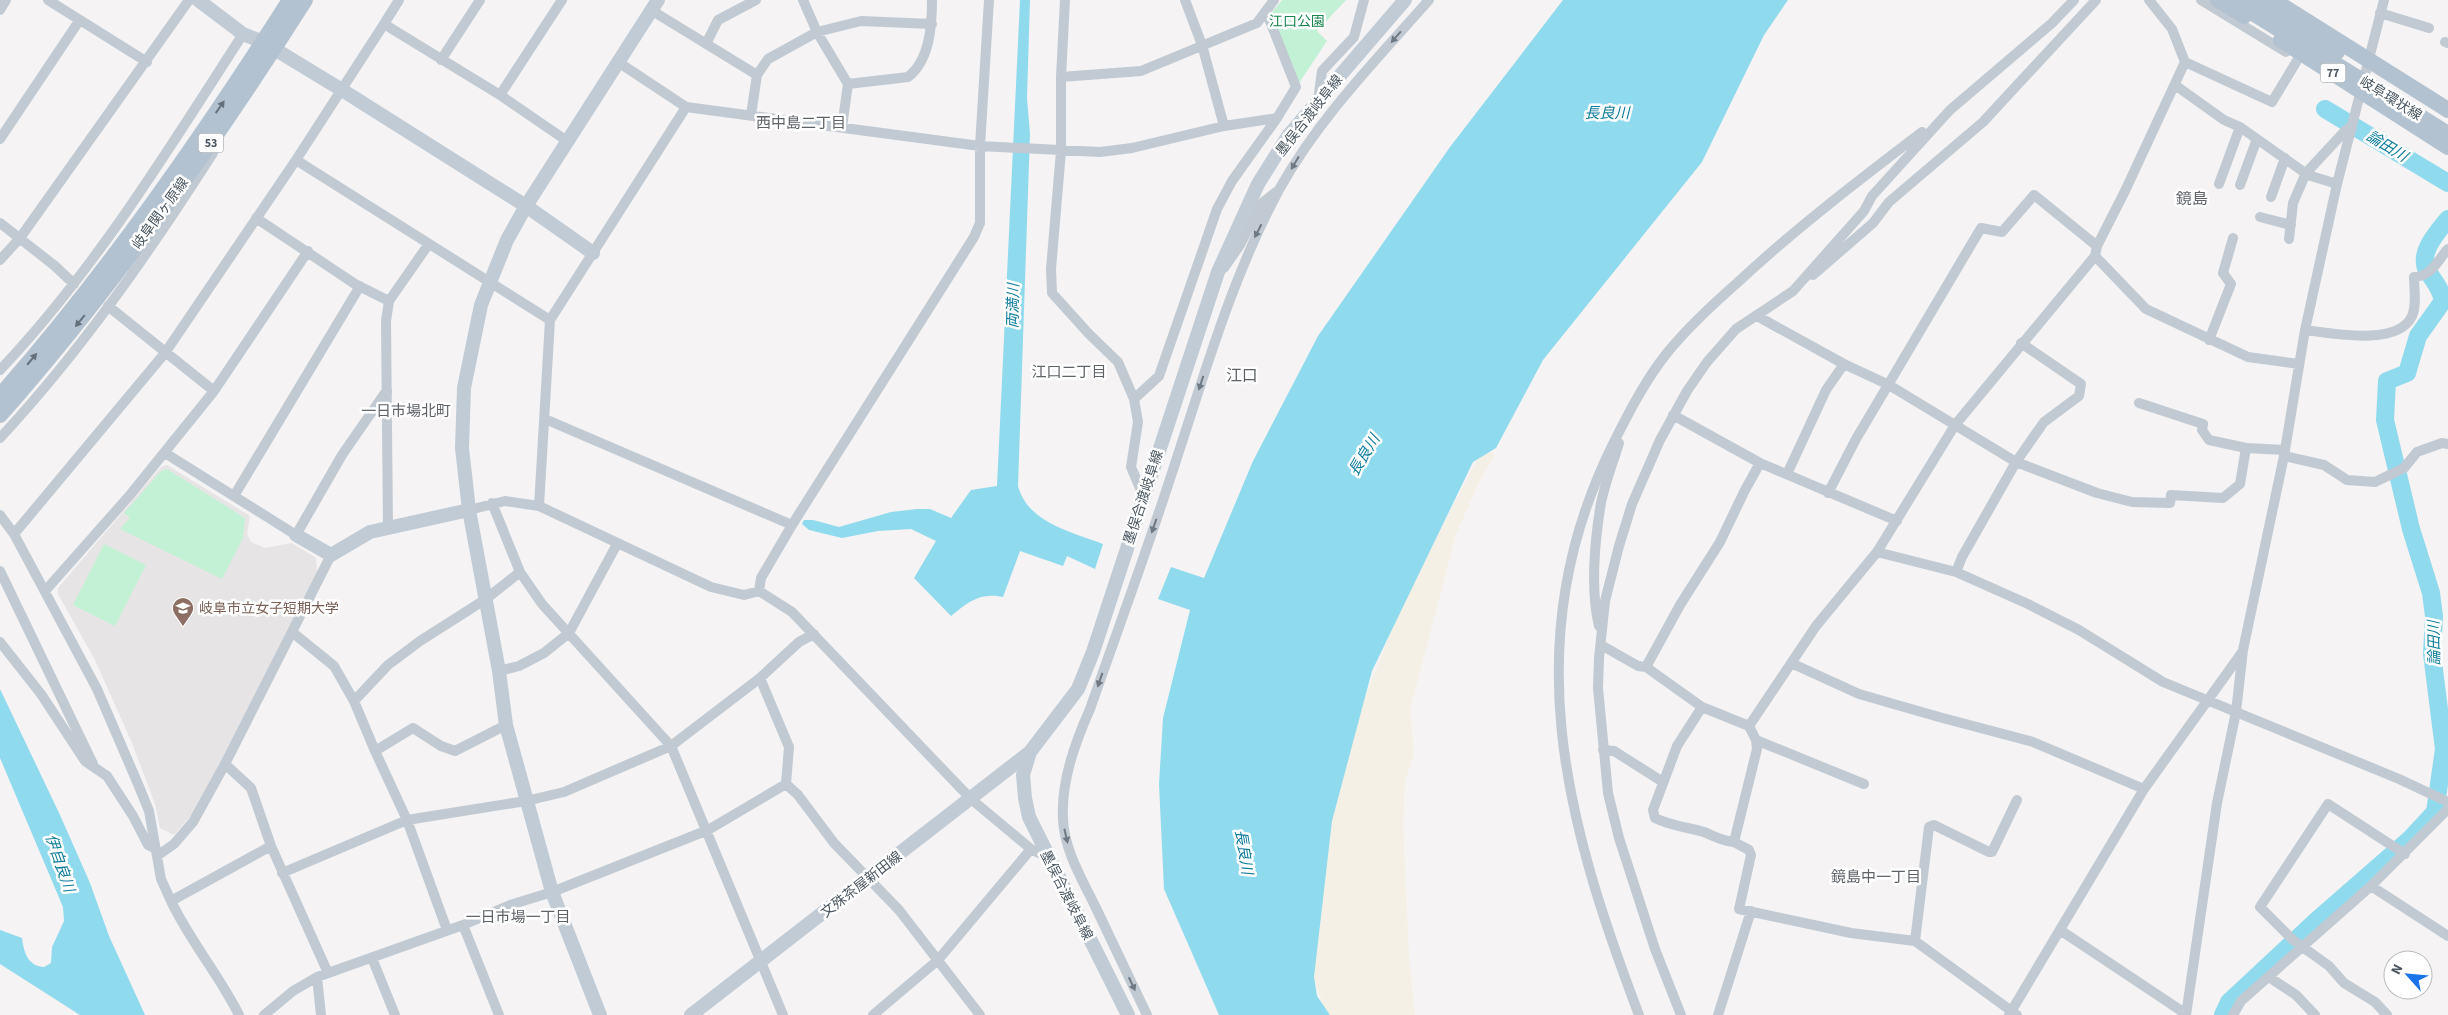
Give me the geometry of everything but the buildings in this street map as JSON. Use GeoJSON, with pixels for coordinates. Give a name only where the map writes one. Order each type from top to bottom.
{"type":"FeatureCollection","features":[{"type":"Feature","properties":{"kind":"main road","name":"岐阜関ヶ原線"},"geometry":{"type":"LineString","coordinates":[[271,48],[290,0]]}},
{"type":"Feature","properties":{"kind":"main road","name":"岐阜関ヶ原線"},"geometry":{"type":"LineString","coordinates":[[0,415],[41,369],[105,279],[235,109],[271,48],[305,0]]}},
{"type":"Feature","properties":{"kind":"main road","name":"77"},"geometry":{"type":"LineString","coordinates":[[2218,0],[2448,147]]}},
{"type":"Feature","properties":{"kind":"main road","name":"岐阜環状線"},"geometry":{"type":"LineString","coordinates":[[2232,0],[2448,134]]}},
{"type":"Feature","properties":{"kind":"main road","name":"岐阜環状線"},"geometry":{"type":"LineString","coordinates":[[2254,0],[2448,120]]}},
{"type":"Feature","properties":{"kind":"main road","name":"77"},"geometry":{"type":"LineString","coordinates":[[2273,0],[2370,58],[2448,110]]}},
{"type":"Feature","properties":{"kind":"main road","name":"岐阜関ヶ原線"},"geometry":{"type":"LineString","coordinates":[[0,396],[105,279]]}},
{"type":"Feature","properties":{"kind":"street"},"geometry":{"type":"LineString","coordinates":[[0,10],[6,0]]}},
{"type":"Feature","properties":{"kind":"street"},"geometry":{"type":"LineString","coordinates":[[48,0],[147,62]]}},
{"type":"Feature","properties":{"kind":"street"},"geometry":{"type":"LineString","coordinates":[[0,260],[20,238],[190,0]]}},
{"type":"Feature","properties":{"kind":"street"},"geometry":{"type":"LineString","coordinates":[[198,0],[243,34],[271,48],[342,90],[526,206],[593,253]]}},
{"type":"Feature","properties":{"kind":"street"},"geometry":{"type":"LineString","coordinates":[[14,534],[165,353],[296,160],[399,0]]}},
{"type":"Feature","properties":{"kind":"street"},"geometry":{"type":"LineString","coordinates":[[440,60],[480,0]]}},
{"type":"Feature","properties":{"kind":"street"},"geometry":{"type":"LineString","coordinates":[[500,95],[562,0]]}},
{"type":"Feature","properties":{"kind":"street"},"geometry":{"type":"LineString","coordinates":[[706,44],[718,20],[756,0]]}},
{"type":"Feature","properties":{"kind":"street"},"geometry":{"type":"LineString","coordinates":[[802,0],[817,32],[848,84],[842,127]]}},
{"type":"Feature","properties":{"kind":"street"},"geometry":{"type":"LineString","coordinates":[[848,84],[908,77],[926,48],[932,24],[932,0]]}},
{"type":"Feature","properties":{"kind":"street"},"geometry":{"type":"LineString","coordinates":[[759,591],[761,578],[792,525],[974,237],[980,223],[989,0]]}},
{"type":"Feature","properties":{"kind":"street"},"geometry":{"type":"LineString","coordinates":[[1065,0],[1051,269],[1052,293],[1089,334],[1118,362],[1134,399],[1138,422],[1130,467],[1143,495]]}},
{"type":"Feature","properties":{"kind":"street"},"geometry":{"type":"LineString","coordinates":[[1185,0],[1202,45],[1224,126]]}},
{"type":"Feature","properties":{"kind":"street"},"geometry":{"type":"LineString","coordinates":[[1061,77],[1141,71],[1257,23],[1274,0]]}},
{"type":"Feature","properties":{"kind":"street"},"geometry":{"type":"LineString","coordinates":[[1318,100],[1322,71],[1354,37],[1364,0]]}},
{"type":"Feature","properties":{"kind":"street","name":"墨俣合渡岐阜線"},"geometry":{"type":"LineString","coordinates":[[1128,1015],[1029,818],[1023,776],[1030,752],[1078,689],[1093,652],[1143,495],[1218,272],[1258,184],[1288,136],[1405,0]]}},
{"type":"Feature","properties":{"kind":"street"},"geometry":{"type":"LineString","coordinates":[[1147,1015],[1076,866],[1066,839],[1063,819],[1068,772],[1076,743],[1090,709],[1170,480],[1226,306],[1243,262],[1280,188],[1304,149],[1331,113],[1429,0]]}},
{"type":"Feature","properties":{"kind":"street"},"geometry":{"type":"LineString","coordinates":[[1639,1015],[1584,856],[1571,803],[1562,748],[1559,692],[1560,637],[1571,561],[1588,501],[1627,417],[1665,354],[1697,319],[1802,227],[1943,116],[2045,29],[2074,0]]}},
{"type":"Feature","properties":{"kind":"street"},"geometry":{"type":"LineString","coordinates":[[1803,280],[1816,274],[1873,222],[1889,202],[1983,122],[2096,0]]}},
{"type":"Feature","properties":{"kind":"street"},"geometry":{"type":"LineString","coordinates":[[2149,0],[2172,29],[2185,62],[2272,102],[2298,59]]}},
{"type":"Feature","properties":{"kind":"street"},"geometry":{"type":"LineString","coordinates":[[2201,0],[2334,81],[2362,93]]}},
{"type":"Feature","properties":{"kind":"street"},"geometry":{"type":"LineString","coordinates":[[2286,0],[2370,58]]}},
{"type":"Feature","properties":{"kind":"street"},"geometry":{"type":"LineString","coordinates":[[2060,930],[2186,1014],[2217,803],[2236,712],[2243,650],[2284,453],[2305,330],[2338,184],[2384,0]]}},
{"type":"Feature","properties":{"kind":"street"},"geometry":{"type":"LineString","coordinates":[[600,1015],[552,892],[506,725],[499,671],[469,510],[462,448],[464,388],[481,305],[507,240],[526,206],[654,5],[706,44],[757,75]]}},
{"type":"Feature","properties":{"kind":"street"},"geometry":{"type":"LineString","coordinates":[[1134,399],[1159,376],[1217,209],[1232,181],[1296,88],[1266,11]]}},
{"type":"Feature","properties":{"kind":"street"},"geometry":{"type":"LineString","coordinates":[[2380,13],[2429,28]]}},
{"type":"Feature","properties":{"kind":"street"},"geometry":{"type":"LineString","coordinates":[[2,133],[79,21]]}},
{"type":"Feature","properties":{"kind":"street"},"geometry":{"type":"LineString","coordinates":[[751,114],[757,75],[768,59],[817,32],[862,21],[932,24]]}},
{"type":"Feature","properties":{"kind":"street"},"geometry":{"type":"LineString","coordinates":[[384,24],[500,95],[567,141]]}},
{"type":"Feature","properties":{"kind":"street"},"geometry":{"type":"LineString","coordinates":[[0,370],[74,284],[148,180],[243,34]]}},
{"type":"Feature","properties":{"kind":"street"},"geometry":{"type":"LineString","coordinates":[[0,438],[43,391],[168,224],[271,48]]}},
{"type":"Feature","properties":{"kind":"street"},"geometry":{"type":"LineString","coordinates":[[618,62],[686,107],[751,114],[983,146],[1100,152],[1132,148],[1224,126],[1277,118]]}},
{"type":"Feature","properties":{"kind":"street"},"geometry":{"type":"LineString","coordinates":[[1749,726],[1816,626],[1877,552],[1955,425],[2096,251],[2126,191],[2185,62]]}},
{"type":"Feature","properties":{"kind":"street"},"geometry":{"type":"LineString","coordinates":[[2175,85],[2224,120],[2240,127],[2306,173],[2338,184]]}},
{"type":"Feature","properties":{"kind":"street"},"geometry":{"type":"LineString","coordinates":[[538,506],[550,320],[686,107]]}},
{"type":"Feature","properties":{"kind":"street"},"geometry":{"type":"LineString","coordinates":[[1681,1015],[1655,949],[1619,838],[1608,793],[1598,688],[1601,641],[1605,601],[1627,521],[1657,448],[1673,415],[1707,362],[1736,328],[1793,291],[1864,211],[1872,196],[1943,116]]}},
{"type":"Feature","properties":{"kind":"street"},"geometry":{"type":"LineString","coordinates":[[2219,184],[2240,127]]}},
{"type":"Feature","properties":{"kind":"street"},"geometry":{"type":"LineString","coordinates":[[2289,239],[2292,203],[2306,173],[2345,131],[2350,127],[2352,128]]}},
{"type":"Feature","properties":{"kind":"street"},"geometry":{"type":"LineString","coordinates":[[2240,185],[2257,139]]}},
{"type":"Feature","properties":{"kind":"street"},"geometry":{"type":"LineString","coordinates":[[2271,197],[2285,158]]}},
{"type":"Feature","properties":{"kind":"street"},"geometry":{"type":"LineString","coordinates":[[296,160],[428,245],[550,320]]}},
{"type":"Feature","properties":{"kind":"street"},"geometry":{"type":"LineString","coordinates":[[1218,272],[1227,265],[1261,204],[1280,188]]}},
{"type":"Feature","properties":{"kind":"street"},"geometry":{"type":"LineString","coordinates":[[1828,493],[1856,440],[1981,228],[2002,232],[2034,195],[2096,251],[2146,309],[2248,356],[2300,364]]}},
{"type":"Feature","properties":{"kind":"street"},"geometry":{"type":"LineString","coordinates":[[2260,217],[2291,225]]}},
{"type":"Feature","properties":{"kind":"street"},"geometry":{"type":"LineString","coordinates":[[256,218],[360,286],[389,301]]}},
{"type":"Feature","properties":{"kind":"street"},"geometry":{"type":"LineString","coordinates":[[0,223],[74,284]]}},
{"type":"Feature","properties":{"kind":"street"},"geometry":{"type":"LineString","coordinates":[[2210,340],[2231,284],[2223,273],[2233,238]]}},
{"type":"Feature","properties":{"kind":"street"},"geometry":{"type":"LineString","coordinates":[[388,527],[386,321],[389,301],[428,245]]}},
{"type":"Feature","properties":{"kind":"street"},"geometry":{"type":"LineString","coordinates":[[2305,330],[2365,337],[2384,334],[2402,326],[2411,317],[2414,302],[2414,277],[2422,277],[2436,267],[2448,250]]}},
{"type":"Feature","properties":{"kind":"street"},"geometry":{"type":"LineString","coordinates":[[45,591],[93,539],[214,391],[308,252]]}},
{"type":"Feature","properties":{"kind":"street"},"geometry":{"type":"LineString","coordinates":[[234,496],[360,286]]}},
{"type":"Feature","properties":{"kind":"street"},"geometry":{"type":"LineString","coordinates":[[108,306],[214,391]]}},
{"type":"Feature","properties":{"kind":"street"},"geometry":{"type":"LineString","coordinates":[[1757,316],[1844,364],[1889,385],[2016,462],[2097,493],[2132,502],[2170,502],[2171,495],[2223,498],[2241,482],[2246,448]]}},
{"type":"Feature","properties":{"kind":"street"},"geometry":{"type":"LineString","coordinates":[[1956,572],[1962,557],[2016,462],[2044,422],[2078,396],[2081,384],[2021,343]]}},
{"type":"Feature","properties":{"kind":"street"},"geometry":{"type":"LineString","coordinates":[[1787,474],[1826,390],[1844,364]]}},
{"type":"Feature","properties":{"kind":"street"},"geometry":{"type":"LineString","coordinates":[[296,535],[342,455],[387,390],[387,393]]}},
{"type":"Feature","properties":{"kind":"street"},"geometry":{"type":"LineString","coordinates":[[2139,403],[2203,424],[2202,430],[2209,440],[2246,448],[2284,453],[2324,465],[2347,480],[2354,482],[2375,482],[2391,476],[2404,468],[2417,452],[2442,443],[2448,444]]}},
{"type":"Feature","properties":{"kind":"street"},"geometry":{"type":"LineString","coordinates":[[1673,415],[1760,464],[1897,521]]}},
{"type":"Feature","properties":{"kind":"street"},"geometry":{"type":"LineString","coordinates":[[1627,417],[1602,501],[1599,521],[1596,577],[1597,618],[1601,641],[1638,666],[1646,667],[1702,707],[1749,726],[1756,740],[1757,748],[1734,842]]}},
{"type":"Feature","properties":{"kind":"street"},"geometry":{"type":"LineString","coordinates":[[545,419],[792,525]]}},
{"type":"Feature","properties":{"kind":"street"},"geometry":{"type":"LineString","coordinates":[[165,453],[330,555]]}},
{"type":"Feature","properties":{"kind":"street"},"geometry":{"type":"LineString","coordinates":[[1646,667],[1680,605],[1720,542],[1744,490],[1760,464]]}},
{"type":"Feature","properties":{"kind":"street"},"geometry":{"type":"LineString","coordinates":[[156,852],[174,844],[193,822],[226,764],[330,555],[338,552],[356,539],[388,527],[469,510],[492,503],[517,501],[538,506],[711,587],[744,595],[759,591],[792,612],[971,799],[1031,849],[1049,858]]}},
{"type":"Feature","properties":{"kind":"street"},"geometry":{"type":"LineString","coordinates":[[492,503],[520,572],[542,604],[671,746],[708,830],[783,1015]]}},
{"type":"Feature","properties":{"kind":"street"},"geometry":{"type":"LineString","coordinates":[[0,515],[14,534],[97,689],[149,811],[161,879],[170,901],[183,927],[216,975],[239,1015]]}},
{"type":"Feature","properties":{"kind":"street"},"geometry":{"type":"LineString","coordinates":[[499,671],[519,666],[544,653],[569,633],[617,544]]}},
{"type":"Feature","properties":{"kind":"street"},"geometry":{"type":"LineString","coordinates":[[1877,552],[1956,572],[2028,604],[2079,630],[2163,682],[2400,779],[2448,802]]}},
{"type":"Feature","properties":{"kind":"street"},"geometry":{"type":"LineString","coordinates":[[0,571],[95,767]]}},
{"type":"Feature","properties":{"kind":"street"},"geometry":{"type":"LineString","coordinates":[[354,701],[388,665],[420,641],[486,600],[520,572]]}},
{"type":"Feature","properties":{"kind":"street"},"geometry":{"type":"LineString","coordinates":[[292,632],[334,666],[354,701],[407,820],[447,930]]}},
{"type":"Feature","properties":{"kind":"street"},"geometry":{"type":"LineString","coordinates":[[282,873],[407,820],[526,801],[564,792],[671,746],[760,678],[798,642],[814,634]]}},
{"type":"Feature","properties":{"kind":"street"},"geometry":{"type":"LineString","coordinates":[[0,642],[41,694],[85,761],[107,776],[134,816],[148,845],[156,852]]}},
{"type":"Feature","properties":{"kind":"street"},"geometry":{"type":"LineString","coordinates":[[1702,707],[1677,746],[1653,810],[1655,818],[1670,826],[1704,832],[1724,841],[1734,842],[1749,850],[1751,855],[1739,909],[1851,932],[1915,941],[2013,1013],[2144,789],[2208,701],[2224,674],[2243,650]]}},
{"type":"Feature","properties":{"kind":"street"},"geometry":{"type":"LineString","coordinates":[[1791,663],[1859,694],[1939,718],[2033,742],[2144,789]]}},
{"type":"Feature","properties":{"kind":"street"},"geometry":{"type":"LineString","coordinates":[[760,678],[788,747],[786,784]]}},
{"type":"Feature","properties":{"kind":"street"},"geometry":{"type":"LineString","coordinates":[[375,751],[413,728],[441,746],[455,751],[506,725]]}},
{"type":"Feature","properties":{"kind":"street"},"geometry":{"type":"LineString","coordinates":[[1756,740],[1864,784]]}},
{"type":"Feature","properties":{"kind":"street"},"geometry":{"type":"LineString","coordinates":[[1604,750],[1614,751],[1664,782]]}},
{"type":"Feature","properties":{"kind":"street","name":"文殊茶屋新田線"},"geometry":{"type":"LineString","coordinates":[[691,1015],[762,962],[1030,752]]}},
{"type":"Feature","properties":{"kind":"street"},"geometry":{"type":"LineString","coordinates":[[226,764],[251,788],[282,873],[328,972]]}},
{"type":"Feature","properties":{"kind":"street"},"geometry":{"type":"LineString","coordinates":[[264,1015],[293,991],[328,972],[372,958],[510,905],[552,892],[708,830],[786,784]]}},
{"type":"Feature","properties":{"kind":"street"},"geometry":{"type":"LineString","coordinates":[[786,784],[798,795],[834,843],[898,910],[980,1015]]}},
{"type":"Feature","properties":{"kind":"street"},"geometry":{"type":"LineString","coordinates":[[1915,941],[1929,827],[1934,825],[1988,852],[1992,852],[2016,800]]}},
{"type":"Feature","properties":{"kind":"street"},"geometry":{"type":"LineString","coordinates":[[2387,1015],[2375,1002],[2344,983],[2329,966],[2298,944],[2260,907],[2328,804],[2400,851]]}},
{"type":"Feature","properties":{"kind":"street"},"geometry":{"type":"LineString","coordinates":[[2233,1015],[2241,1001],[2269,977],[2298,944],[2371,886],[2400,851],[2448,809]]}},
{"type":"Feature","properties":{"kind":"street"},"geometry":{"type":"LineString","coordinates":[[170,901],[271,846]]}},
{"type":"Feature","properties":{"kind":"street"},"geometry":{"type":"LineString","coordinates":[[873,1015],[938,960],[1031,849]]}},
{"type":"Feature","properties":{"kind":"street"},"geometry":{"type":"LineString","coordinates":[[2371,886],[2448,936]]}},
{"type":"Feature","properties":{"kind":"street"},"geometry":{"type":"LineString","coordinates":[[1718,1015],[1751,911]]}},
{"type":"Feature","properties":{"kind":"street"},"geometry":{"type":"LineString","coordinates":[[463,924],[500,1015]]}},
{"type":"Feature","properties":{"kind":"street"},"geometry":{"type":"LineString","coordinates":[[372,958],[395,1015]]}},
{"type":"Feature","properties":{"kind":"street"},"geometry":{"type":"LineString","coordinates":[[317,977],[321,1015]]}},
{"type":"Feature","properties":{"kind":"street"},"geometry":{"type":"LineString","coordinates":[[2269,977],[2296,995],[2315,1015]]}},
{"type":"Feature","properties":{"kind":"shaded area","name":"岐阜市立女子短期大学"},"geometry":{"type":"Polygon","coordinates":[[[167,465],[250,516],[247,534],[251,542],[265,548],[292,543],[316,558],[317,572],[202,800],[174,835],[160,828],[155,804],[132,743],[95,660],[58,594],[58,588],[161,467],[167,465]]]}},
{"type":"Feature","properties":{"kind":"green space","name":"江口公園"},"geometry":{"type":"Polygon","coordinates":[[[1282,0],[1346,0],[1317,31],[1327,41],[1299,83],[1271,13],[1282,0]]]}},
{"type":"Feature","properties":{"kind":"green space"},"geometry":{"type":"Polygon","coordinates":[[[167,469],[245,518],[243,538],[222,579],[120,529],[130,518],[124,513],[161,471],[167,469]]]}},
{"type":"Feature","properties":{"kind":"green space"},"geometry":{"type":"Polygon","coordinates":[[[104,544],[146,565],[115,626],[73,605],[104,544]]]}},
{"type":"Feature","properties":{"kind":"sand"},"geometry":{"type":"Polygon","coordinates":[[[1484,446],[1495,455],[1478,484],[1456,534],[1410,709],[1414,753],[1405,781],[1403,824],[1409,958],[1415,1015],[1327,1015],[1313,975],[1321,857],[1348,742],[1397,616],[1484,446]]]}},
{"type":"Feature","properties":{"kind":"water","name":"両満川"},"geometry":{"type":"Polygon","coordinates":[[[1020,0],[1030,0],[1027,98],[1030,134],[1018,486],[1023,499],[1041,517],[1065,530],[1103,544],[1095,569],[1067,556],[1063,566],[1020,551],[1003,597],[988,596],[975,599],[951,616],[914,578],[936,541],[911,529],[878,531],[842,538],[809,530],[802,524],[804,520],[813,520],[839,527],[891,512],[917,509],[930,509],[951,518],[971,490],[997,486],[1020,0]]]}},
{"type":"Feature","properties":{"kind":"water","name":"長良川"},"geometry":{"type":"Polygon","coordinates":[[[1563,0],[1788,0],[1764,35],[1702,162],[1543,360],[1496,448],[1473,462],[1372,671],[1332,821],[1314,977],[1317,996],[1330,1015],[1219,1015],[1164,889],[1159,784],[1163,718],[1190,610],[1158,599],[1171,567],[1204,578],[1253,461],[1318,336],[1450,147],[1563,0]]]}},
{"type":"Feature","properties":{"kind":"water","name":"伊自良川"},"geometry":{"type":"Polygon","coordinates":[[[0,689],[60,815],[90,883],[109,936],[145,1015],[80,1015],[0,964],[0,930],[22,938],[28,958],[34,964],[44,967],[51,963],[52,947],[64,921],[63,907],[0,758],[0,689]]]}},
{"type":"Feature","properties":{"kind":"waterway","name":"論田川"},"geometry":{"type":"LineString","coordinates":[[2325,109],[2448,183]]}},
{"type":"Feature","properties":{"kind":"waterway","name":"論田川"},"geometry":{"type":"LineString","coordinates":[[2223,1015],[2229,1002],[2316,921],[2410,839],[2435,812],[2444,749],[2432,654],[2434,616],[2431,593],[2411,529],[2385,420],[2387,381],[2407,373],[2418,336],[2443,301],[2439,289],[2427,270],[2425,257],[2430,243],[2448,219]]}},
{"type":"Feature","properties":{"kind":"place","name":"岐阜市立女子短期大学"},"geometry":{"type":"Point","coordinates":[183,627]}},
{"type":"Feature","properties":{"kind":"district","name":"西中島二丁目"},"geometry":{"type":"Point","coordinates":[801,123]}},
{"type":"Feature","properties":{"kind":"district","name":"鏡島"},"geometry":{"type":"Point","coordinates":[2192,198]}},
{"type":"Feature","properties":{"kind":"district","name":"江口二丁目"},"geometry":{"type":"Point","coordinates":[1069,372]}},
{"type":"Feature","properties":{"kind":"district","name":"江口"},"geometry":{"type":"Point","coordinates":[1242,375]}},
{"type":"Feature","properties":{"kind":"district","name":"一日市場北町"},"geometry":{"type":"Point","coordinates":[406,411]}},
{"type":"Feature","properties":{"kind":"district","name":"鏡島中一丁目"},"geometry":{"type":"Point","coordinates":[1876,877]}},
{"type":"Feature","properties":{"kind":"district","name":"一日市場一丁目"},"geometry":{"type":"Point","coordinates":[518,917]}}]}
